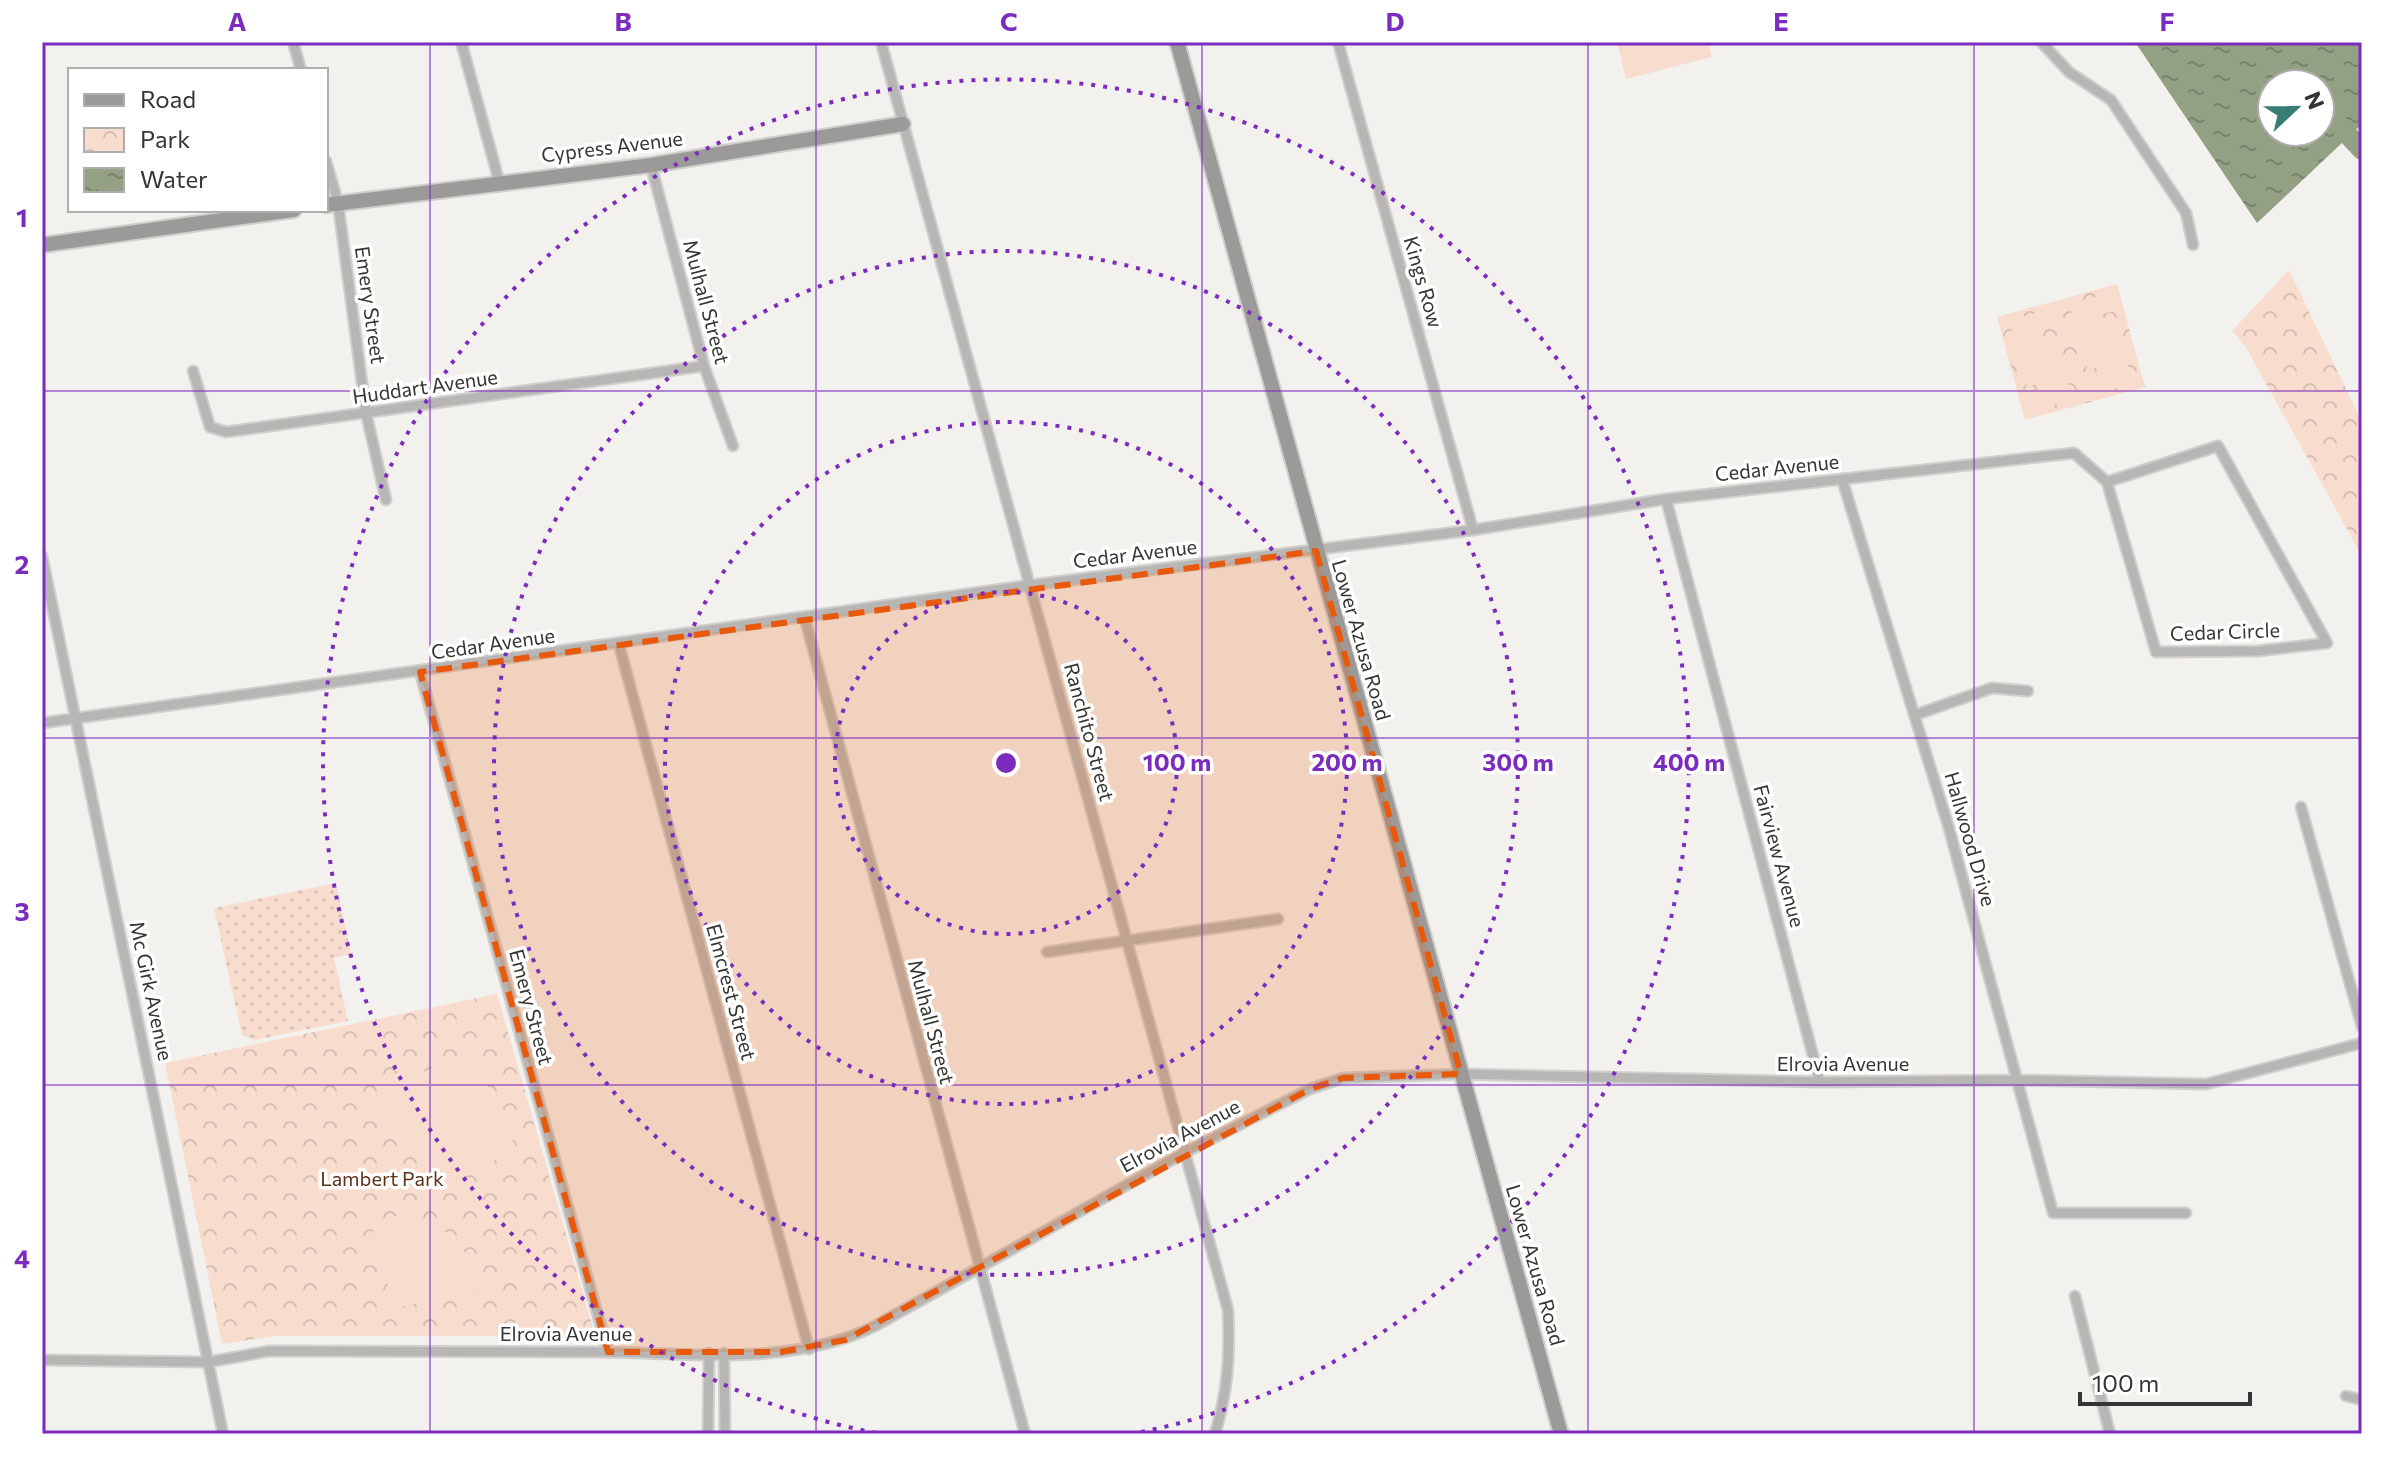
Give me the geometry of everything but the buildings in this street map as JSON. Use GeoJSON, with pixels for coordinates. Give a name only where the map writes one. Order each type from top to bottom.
{"type":"FeatureCollection","features":[{"type":"Feature","properties":{"kind":"main road","name":"Lower Azusa Road"},"geometry":{"type":"LineString","coordinates":[[1177,42],[1561,1434]]}},
{"type":"Feature","properties":{"kind":"main road","name":"Cypress Avenue"},"geometry":{"type":"LineString","coordinates":[[332,204],[499,181],[651,165],[903,124]]}},
{"type":"Feature","properties":{"kind":"main road"},"geometry":{"type":"LineString","coordinates":[[42,245],[280,212]]}},
{"type":"Feature","properties":{"kind":"street"},"geometry":{"type":"LineString","coordinates":[[293,42],[300,68]]}},
{"type":"Feature","properties":{"kind":"street","name":"Ranchito Street"},"geometry":{"type":"LineString","coordinates":[[881,42],[1228,1310],[1231,1357],[1226,1396],[1215,1434]]}},
{"type":"Feature","properties":{"kind":"street","name":"Kings Row"},"geometry":{"type":"LineString","coordinates":[[1338,42],[1473,530]]}},
{"type":"Feature","properties":{"kind":"street"},"geometry":{"type":"LineString","coordinates":[[2041,42],[2069,72],[2111,100],[2186,213],[2193,245]]}},
{"type":"Feature","properties":{"kind":"street"},"geometry":{"type":"LineString","coordinates":[[462,45],[499,181]]}},
{"type":"Feature","properties":{"kind":"street","name":"Mulhall Street"},"geometry":{"type":"LineString","coordinates":[[651,165],[704,366],[733,446]]}},
{"type":"Feature","properties":{"kind":"street","name":"Emery Street"},"geometry":{"type":"LineString","coordinates":[[328,175],[366,413],[386,500]]}},
{"type":"Feature","properties":{"kind":"street","name":"Huddart Avenue"},"geometry":{"type":"LineString","coordinates":[[193,371],[205,418],[210,427],[226,432],[704,366]]}},
{"type":"Feature","properties":{"kind":"street","name":"Cedar Circle"},"geometry":{"type":"LineString","coordinates":[[2218,446],[2327,643],[2258,651],[2156,652],[2107,482],[2218,446]]}},
{"type":"Feature","properties":{"kind":"street","name":"Cedar Avenue"},"geometry":{"type":"LineString","coordinates":[[42,723],[619,645],[1031,585],[1473,530],[1666,499],[2074,453],[2107,482]]}},
{"type":"Feature","properties":{"kind":"street","name":"Hallwood Drive"},"geometry":{"type":"LineString","coordinates":[[1842,479],[1915,715],[2019,1080],[2053,1213],[2186,1213]]}},
{"type":"Feature","properties":{"kind":"street","name":"Fairview Avenue"},"geometry":{"type":"LineString","coordinates":[[1666,499],[1820,1082]]}},
{"type":"Feature","properties":{"kind":"street","name":"Mc Girk Avenue"},"geometry":{"type":"LineString","coordinates":[[42,556],[223,1434]]}},
{"type":"Feature","properties":{"kind":"street","name":"Mulhall Street"},"geometry":{"type":"LineString","coordinates":[[805,619],[977,1266],[1025,1434]]}},
{"type":"Feature","properties":{"kind":"street","name":"Elmcrest Street"},"geometry":{"type":"LineString","coordinates":[[619,645],[809,1349]]}},
{"type":"Feature","properties":{"kind":"street","name":"Emery Street"},"geometry":{"type":"LineString","coordinates":[[420,672],[608,1352]]}},
{"type":"Feature","properties":{"kind":"street"},"geometry":{"type":"LineString","coordinates":[[1915,715],[1992,688],[2028,691]]}},
{"type":"Feature","properties":{"kind":"street"},"geometry":{"type":"LineString","coordinates":[[2301,807],[2362,1027]]}},
{"type":"Feature","properties":{"kind":"street"},"geometry":{"type":"LineString","coordinates":[[1047,952],[1278,919]]}},
{"type":"Feature","properties":{"kind":"street","name":"Elrovia Avenue"},"geometry":{"type":"LineString","coordinates":[[42,1360],[209,1362],[269,1351],[724,1353],[809,1349],[845,1340],[1186,1152],[1310,1089],[1343,1078],[1461,1074],[1820,1082],[2019,1080],[2206,1084],[2362,1043]]}},
{"type":"Feature","properties":{"kind":"street"},"geometry":{"type":"LineString","coordinates":[[2075,1296],[2110,1434]]}},
{"type":"Feature","properties":{"kind":"street"},"geometry":{"type":"LineString","coordinates":[[708,1434],[709,1353]]}},
{"type":"Feature","properties":{"kind":"street"},"geometry":{"type":"LineString","coordinates":[[724,1353],[725,1434]]}},
{"type":"Feature","properties":{"kind":"street"},"geometry":{"type":"LineString","coordinates":[[2346,1396],[2362,1400]]}},
{"type":"Feature","properties":{"kind":"highlighted area"},"geometry":{"type":"Polygon","coordinates":[[[1316,551],[1461,1074],[1343,1078],[1310,1089],[845,1340],[781,1352],[608,1352],[420,672],[1316,551]]]}},
{"type":"Feature","properties":{"kind":"green space"},"geometry":{"type":"Polygon","coordinates":[[[1617,42],[1708,42],[1712,57],[1626,79],[1617,42]]]}},
{"type":"Feature","properties":{"kind":"green space"},"geometry":{"type":"Polygon","coordinates":[[[2289,270],[2362,422],[2362,556],[2245,346],[2232,331],[2289,270]]]}},
{"type":"Feature","properties":{"kind":"green space"},"geometry":{"type":"Polygon","coordinates":[[[2117,284],[2145,387],[2025,420],[1997,317],[2117,284]]]}},
{"type":"Feature","properties":{"kind":"green space"},"geometry":{"type":"Polygon","coordinates":[[[2108,293],[2113,311],[2074,322],[2069,304],[2108,293]]]}},
{"type":"Feature","properties":{"kind":"green space"},"geometry":{"type":"Polygon","coordinates":[[[2048,310],[2053,328],[2014,338],[2009,320],[2048,310]]]}},
{"type":"Feature","properties":{"kind":"green space"},"geometry":{"type":"Polygon","coordinates":[[[2115,317],[2120,335],[2081,346],[2076,328],[2115,317]]]}},
{"type":"Feature","properties":{"kind":"green space"},"geometry":{"type":"Polygon","coordinates":[[[2055,334],[2059,352],[2020,363],[2015,345],[2055,334]]]}},
{"type":"Feature","properties":{"kind":"green space"},"geometry":{"type":"Polygon","coordinates":[[[2121,342],[2126,360],[2087,370],[2083,352],[2121,342]]]}},
{"type":"Feature","properties":{"kind":"green space"},"geometry":{"type":"Polygon","coordinates":[[[2061,358],[2066,376],[2027,387],[2022,369],[2061,358]]]}},
{"type":"Feature","properties":{"kind":"green space"},"geometry":{"type":"Polygon","coordinates":[[[2128,365],[2133,383],[2094,394],[2089,376],[2128,365]]]}},
{"type":"Feature","properties":{"kind":"green space"},"geometry":{"type":"Polygon","coordinates":[[[2068,382],[2073,400],[2033,411],[2029,393],[2068,382]]]}},
{"type":"Feature","properties":{"kind":"green space"},"geometry":{"type":"Polygon","coordinates":[[[336,883],[351,954],[334,958],[348,1021],[255,1040],[242,1035],[214,908],[336,883]]]}},
{"type":"Feature","properties":{"kind":"green space","name":"Lambert Park"},"geometry":{"type":"Polygon","coordinates":[[[497,994],[593,1328],[587,1336],[275,1336],[222,1344],[165,1063],[497,994]]]}},
{"type":"Feature","properties":{"kind":"green space"},"geometry":{"type":"Polygon","coordinates":[[[457,1056],[477,1063],[516,1148],[469,1169],[448,1170],[428,1166],[411,1157],[396,1142],[374,1096],[457,1056]]]}},
{"type":"Feature","properties":{"kind":"green space"},"geometry":{"type":"Polygon","coordinates":[[[398,1216],[428,1223],[452,1237],[470,1259],[482,1288],[401,1307],[392,1301],[371,1221],[398,1216]]]}},
{"type":"Feature","properties":{"kind":"water"},"geometry":{"type":"Polygon","coordinates":[[[2135,42],[2362,42],[2362,124],[2257,223],[2135,42]]]}},
{"type":"Feature","properties":{"kind":"waterway"},"geometry":{"type":"LineString","coordinates":[[2336,122],[2362,150]]}}]}
